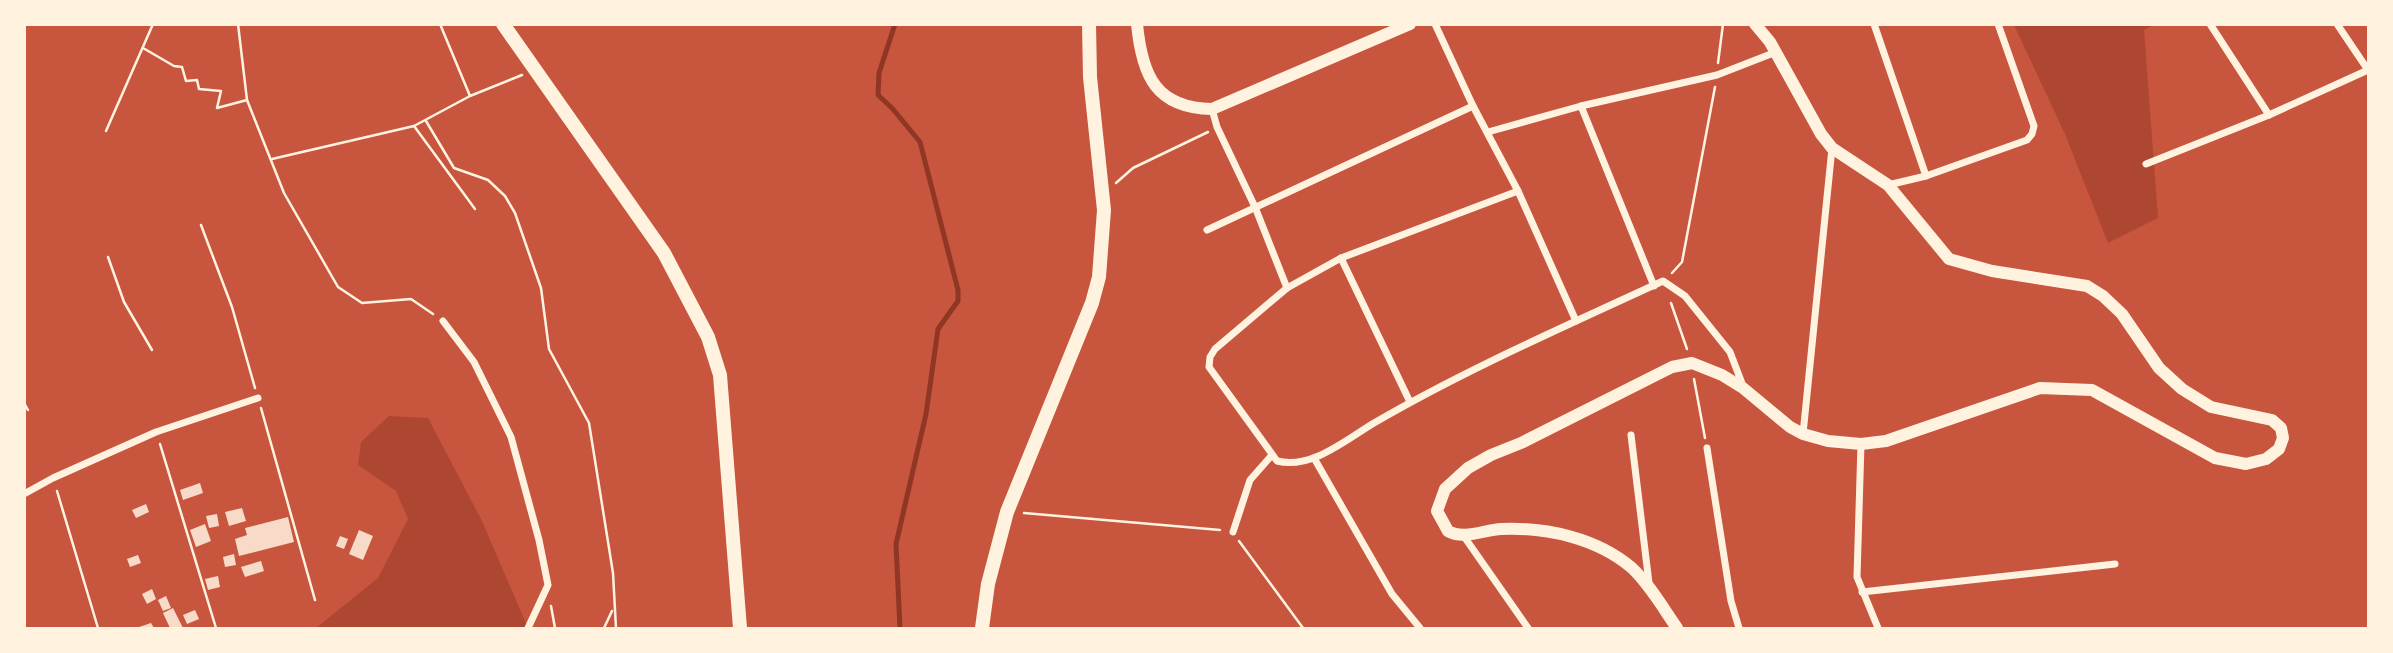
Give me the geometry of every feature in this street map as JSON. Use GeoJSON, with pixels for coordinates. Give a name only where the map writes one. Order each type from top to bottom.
{"type":"FeatureCollection","features":[{"type":"Feature","properties":{"kind":"highway"},"geometry":{"type":"LineString","coordinates":[[503,24],[664,253],[714,353],[720,375],[740,628]]}},
{"type":"Feature","properties":{"kind":"highway"},"geometry":{"type":"LineString","coordinates":[[982,628],[988,584],[1007,512],[1092,303],[1099,277],[1103,242],[1102,194],[1090,77],[1089,24]]}},
{"type":"Feature","properties":{"kind":"main road"},"geometry":{"type":"LineString","coordinates":[[1137,24],[1139,43],[1147,69],[1159,92],[1175,103],[1191,108],[1212,109],[1410,24]]}},
{"type":"Feature","properties":{"kind":"main road"},"geometry":{"type":"LineString","coordinates":[[1677,628],[1649,587],[1631,568],[1586,540],[1519,528],[1464,535],[1448,531],[1437,511],[1446,489],[1468,468],[1491,455],[1521,443],[1672,367],[1692,363],[1743,388],[1790,427],[1828,441],[1861,444],[1886,441],[2040,388],[2092,390],[2215,458],[2246,464],[2266,459],[2279,449],[2283,438],[2281,428],[2272,420],[2211,407],[2182,390],[2159,368],[2122,314],[2104,296],[2087,286],[1992,271],[1949,259],[1888,185],[1832,148],[1821,134],[1770,42],[1755,24]]}},
{"type":"Feature","properties":{"kind":"street"},"geometry":{"type":"LineString","coordinates":[[1435,24],[1473,106],[1518,191],[1576,321]]}},
{"type":"Feature","properties":{"kind":"street"},"geometry":{"type":"LineString","coordinates":[[1874,24],[1926,176]]}},
{"type":"Feature","properties":{"kind":"street"},"geometry":{"type":"LineString","coordinates":[[1888,185],[1926,176],[2027,140],[2032,134],[2034,127],[1998,24]]}},
{"type":"Feature","properties":{"kind":"street"},"geometry":{"type":"LineString","coordinates":[[2210,24],[2269,115]]}},
{"type":"Feature","properties":{"kind":"street"},"geometry":{"type":"LineString","coordinates":[[2146,164],[2269,115],[2368,70],[2337,24]]}},
{"type":"Feature","properties":{"kind":"street"},"geometry":{"type":"LineString","coordinates":[[1488,132],[1581,106],[1717,75],[1776,52]]}},
{"type":"Feature","properties":{"kind":"street"},"geometry":{"type":"LineString","coordinates":[[1207,230],[1473,106]]}},
{"type":"Feature","properties":{"kind":"street"},"geometry":{"type":"LineString","coordinates":[[1581,106],[1654,286]]}},
{"type":"Feature","properties":{"kind":"street"},"geometry":{"type":"LineString","coordinates":[[1212,109],[1217,127],[1255,207],[1287,288]]}},
{"type":"Feature","properties":{"kind":"street"},"geometry":{"type":"LineString","coordinates":[[1803,434],[1832,148]]}},
{"type":"Feature","properties":{"kind":"street"},"geometry":{"type":"LineString","coordinates":[[1518,191],[1340,258],[1287,288],[1215,349],[1210,357],[1209,367],[1277,461],[1288,464],[1314,458],[1410,402],[1663,281],[1685,296],[1730,352],[1743,388]]}},
{"type":"Feature","properties":{"kind":"street"},"geometry":{"type":"LineString","coordinates":[[1340,258],[1410,402]]}},
{"type":"Feature","properties":{"kind":"street"},"geometry":{"type":"LineString","coordinates":[[443,321],[474,362],[511,437],[539,540],[548,586],[528,628]]}},
{"type":"Feature","properties":{"kind":"street"},"geometry":{"type":"LineString","coordinates":[[24,494],[53,478],[156,432],[258,398]]}},
{"type":"Feature","properties":{"kind":"street"},"geometry":{"type":"LineString","coordinates":[[1631,435],[1649,587]]}},
{"type":"Feature","properties":{"kind":"street"},"geometry":{"type":"LineString","coordinates":[[1861,444],[1857,577],[1878,628]]}},
{"type":"Feature","properties":{"kind":"street"},"geometry":{"type":"LineString","coordinates":[[1707,448],[1731,601],[1738,628]]}},
{"type":"Feature","properties":{"kind":"street"},"geometry":{"type":"LineString","coordinates":[[1233,532],[1250,480],[1272,455]]}},
{"type":"Feature","properties":{"kind":"street"},"geometry":{"type":"LineString","coordinates":[[1314,458],[1392,594],[1420,628]]}},
{"type":"Feature","properties":{"kind":"street"},"geometry":{"type":"LineString","coordinates":[[1464,535],[1528,628]]}},
{"type":"Feature","properties":{"kind":"street"},"geometry":{"type":"LineString","coordinates":[[1862,592],[2115,564]]}},
{"type":"Feature","properties":{"kind":"path"},"geometry":{"type":"LineString","coordinates":[[106,131],[153,24]]}},
{"type":"Feature","properties":{"kind":"path"},"geometry":{"type":"LineString","coordinates":[[238,24],[247,100],[285,193],[338,287],[362,303],[411,299],[443,321]]}},
{"type":"Feature","properties":{"kind":"path"},"geometry":{"type":"LineString","coordinates":[[440,24],[470,96]]}},
{"type":"Feature","properties":{"kind":"path"},"geometry":{"type":"LineString","coordinates":[[1707,448],[1692,363],[1663,281],[1682,262],[1717,75],[1723,24]]}},
{"type":"Feature","properties":{"kind":"path"},"geometry":{"type":"LineString","coordinates":[[143,48],[174,66],[182,67],[186,81],[197,80],[199,89],[221,91],[217,108],[247,100]]}},
{"type":"Feature","properties":{"kind":"path"},"geometry":{"type":"LineString","coordinates":[[272,159],[414,126],[470,96],[535,70]]}},
{"type":"Feature","properties":{"kind":"path"},"geometry":{"type":"LineString","coordinates":[[426,121],[454,168],[488,180],[505,197],[515,213],[541,288],[549,349],[589,424],[613,573],[616,628]]}},
{"type":"Feature","properties":{"kind":"path"},"geometry":{"type":"LineString","coordinates":[[414,126],[475,209]]}},
{"type":"Feature","properties":{"kind":"path"},"geometry":{"type":"LineString","coordinates":[[1102,194],[1133,168],[1217,127]]}},
{"type":"Feature","properties":{"kind":"path"},"geometry":{"type":"LineString","coordinates":[[201,225],[232,307],[315,600]]}},
{"type":"Feature","properties":{"kind":"path"},"geometry":{"type":"LineString","coordinates":[[108,257],[124,302],[152,349]]}},
{"type":"Feature","properties":{"kind":"path"},"geometry":{"type":"LineString","coordinates":[[24,403],[28,410]]}},
{"type":"Feature","properties":{"kind":"path"},"geometry":{"type":"LineString","coordinates":[[156,432],[216,628]]}},
{"type":"Feature","properties":{"kind":"path"},"geometry":{"type":"LineString","coordinates":[[53,478],[98,628]]}},
{"type":"Feature","properties":{"kind":"path"},"geometry":{"type":"LineString","coordinates":[[1007,512],[1233,532],[1303,628]]}},
{"type":"Feature","properties":{"kind":"path"},"geometry":{"type":"LineString","coordinates":[[604,628],[614,608]]}},
{"type":"Feature","properties":{"kind":"shaded area"},"geometry":{"type":"Polygon","coordinates":[[[2014,25],[2153,25],[2144,30],[2158,218],[2108,243],[2065,134],[2014,25]]]}},
{"type":"Feature","properties":{"kind":"shaded area"},"geometry":{"type":"Polygon","coordinates":[[[389,416],[428,418],[482,521],[528,628],[316,628],[378,578],[408,519],[396,491],[358,465],[361,442],[389,416]]]}},
{"type":"Feature","properties":{"kind":"building"},"geometry":{"type":"Polygon","coordinates":[[[200,483],[203,493],[183,500],[180,490],[200,483]]]}},
{"type":"Feature","properties":{"kind":"building"},"geometry":{"type":"Polygon","coordinates":[[[146,504],[149,512],[136,518],[132,510],[146,504]]]}},
{"type":"Feature","properties":{"kind":"building"},"geometry":{"type":"Polygon","coordinates":[[[242,508],[246,521],[229,526],[225,512],[242,508]]]}},
{"type":"Feature","properties":{"kind":"building"},"geometry":{"type":"Polygon","coordinates":[[[217,514],[219,526],[209,528],[206,516],[217,514]]]}},
{"type":"Feature","properties":{"kind":"building"},"geometry":{"type":"Polygon","coordinates":[[[288,517],[294,542],[239,556],[235,539],[247,535],[245,528],[288,517]]]}},
{"type":"Feature","properties":{"kind":"building"},"geometry":{"type":"Polygon","coordinates":[[[205,524],[211,541],[196,547],[190,530],[205,524]]]}},
{"type":"Feature","properties":{"kind":"building"},"geometry":{"type":"Polygon","coordinates":[[[359,530],[373,536],[363,560],[349,554],[359,530]]]}},
{"type":"Feature","properties":{"kind":"building"},"geometry":{"type":"Polygon","coordinates":[[[340,536],[348,539],[344,549],[336,546],[340,536]]]}},
{"type":"Feature","properties":{"kind":"building"},"geometry":{"type":"Polygon","coordinates":[[[234,554],[236,565],[225,567],[223,557],[234,554]]]}},
{"type":"Feature","properties":{"kind":"building"},"geometry":{"type":"Polygon","coordinates":[[[138,555],[141,563],[130,567],[127,559],[138,555]]]}},
{"type":"Feature","properties":{"kind":"building"},"geometry":{"type":"Polygon","coordinates":[[[261,561],[264,571],[245,577],[241,567],[261,561]]]}},
{"type":"Feature","properties":{"kind":"building"},"geometry":{"type":"Polygon","coordinates":[[[218,576],[220,587],[208,590],[205,579],[218,576]]]}},
{"type":"Feature","properties":{"kind":"building"},"geometry":{"type":"Polygon","coordinates":[[[152,589],[156,599],[147,604],[142,594],[152,589]]]}},
{"type":"Feature","properties":{"kind":"building"},"geometry":{"type":"Polygon","coordinates":[[[166,596],[171,608],[163,611],[158,600],[166,596]]]}},
{"type":"Feature","properties":{"kind":"building"},"geometry":{"type":"Polygon","coordinates":[[[173,608],[183,628],[170,628],[163,613],[173,608]]]}},
{"type":"Feature","properties":{"kind":"building"},"geometry":{"type":"Polygon","coordinates":[[[195,610],[199,619],[187,624],[183,615],[195,610]]]}},
{"type":"Feature","properties":{"kind":"building"},"geometry":{"type":"Polygon","coordinates":[[[151,623],[154,628],[136,628],[151,623]]]}},
{"type":"Feature","properties":{"kind":"waterway"},"geometry":{"type":"LineString","coordinates":[[895,24],[879,73],[878,95],[920,142],[958,290],[958,301],[938,329],[926,414],[896,544],[900,628]]}}]}
